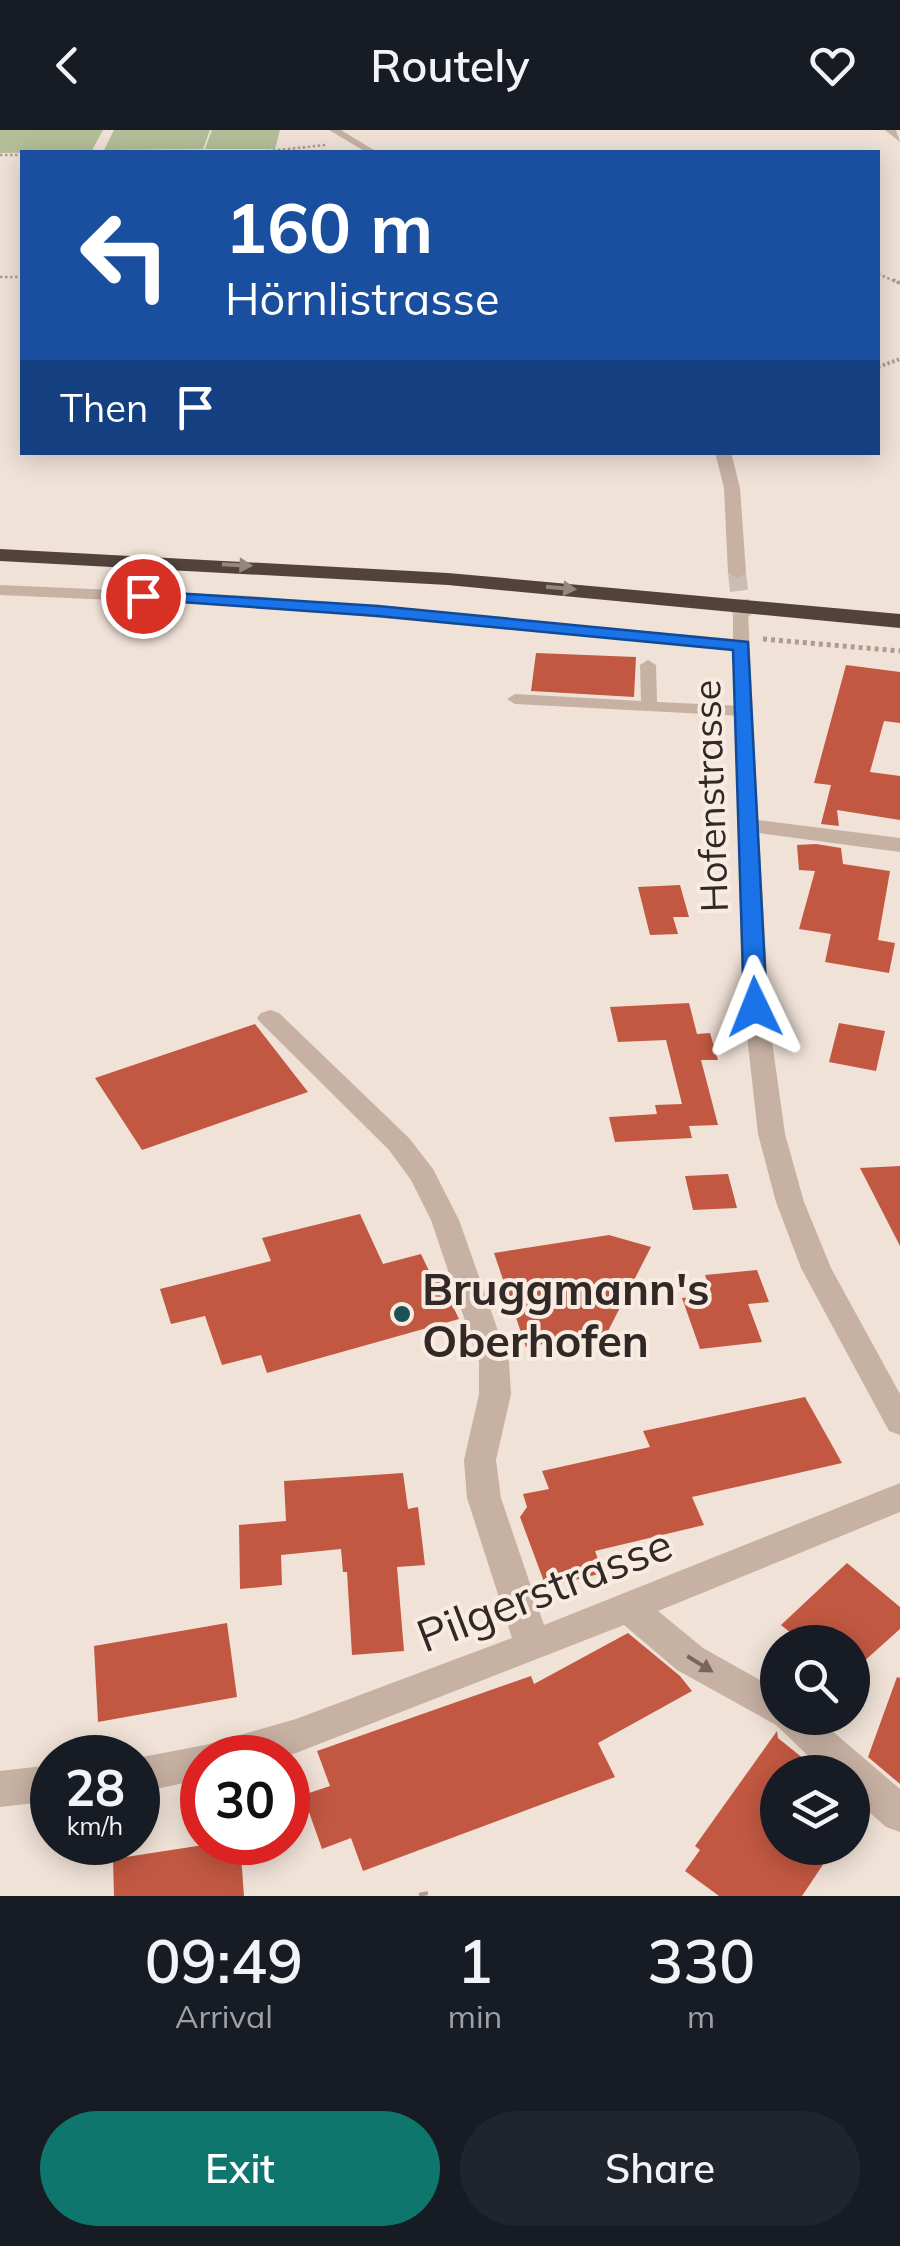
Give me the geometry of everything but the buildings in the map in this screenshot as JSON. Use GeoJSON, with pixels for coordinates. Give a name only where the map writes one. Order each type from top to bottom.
{"type":"FeatureCollection","features":[{"type":"Feature","properties":{"kind":"highway"},"geometry":{"type":"LineString","coordinates":[[0,537],[415,558],[900,602]]}},
{"type":"Feature","properties":{"kind":"highway"},"geometry":{"type":"LineString","coordinates":[[0,555],[448,578],[900,621]]}},
{"type":"Feature","properties":{"kind":"street"},"geometry":{"type":"LineString","coordinates":[[334,130],[368,150]]}},
{"type":"Feature","properties":{"kind":"street"},"geometry":{"type":"LineString","coordinates":[[890,130],[900,139]]}},
{"type":"Feature","properties":{"kind":"street"},"geometry":{"type":"LineString","coordinates":[[724,455],[732,488],[738,573]]}},
{"type":"Feature","properties":{"kind":"street"},"geometry":{"type":"LineString","coordinates":[[0,590],[251,601],[742,633]]}},
{"type":"Feature","properties":{"kind":"street","name":"Hofenstrasse"},"geometry":{"type":"LineString","coordinates":[[742,633],[755,1007],[764,1097],[780,1171],[810,1256],[900,1422]]}},
{"type":"Feature","properties":{"kind":"street"},"geometry":{"type":"LineString","coordinates":[[748,825],[900,844]]}},
{"type":"Feature","properties":{"kind":"street"},"geometry":{"type":"LineString","coordinates":[[270,1018],[399,1144],[423,1176],[445,1220],[494,1362],[494,1394],[480,1460],[484,1498],[533,1646]]}},
{"type":"Feature","properties":{"kind":"street","name":"Pilgerstrasse"},"geometry":{"type":"LineString","coordinates":[[299,1735],[533,1646],[900,1497]]}},
{"type":"Feature","properties":{"kind":"street"},"geometry":{"type":"LineString","coordinates":[[629,1608],[690,1659],[760,1699]]}},
{"type":"Feature","properties":{"kind":"street"},"geometry":{"type":"LineString","coordinates":[[809,1735],[900,1814]]}},
{"type":"Feature","properties":{"kind":"street"},"geometry":{"type":"LineString","coordinates":[[0,1789],[30,1786]]}},
{"type":"Feature","properties":{"kind":"lane"},"geometry":{"type":"LineString","coordinates":[[648,666],[649,706]]}},
{"type":"Feature","properties":{"kind":"lane"},"geometry":{"type":"LineString","coordinates":[[515,699],[744,711]]}},
{"type":"Feature","properties":{"kind":"path"},"geometry":{"type":"LineString","coordinates":[[277,150],[354,142]]}},
{"type":"Feature","properties":{"kind":"path"},"geometry":{"type":"LineString","coordinates":[[742,633],[900,650]]}},
{"type":"Feature","properties":{"kind":"green space"},"geometry":{"type":"Polygon","coordinates":[[[0,130],[103,130],[92,150],[0,153],[0,130]]]}},
{"type":"Feature","properties":{"kind":"green space"},"geometry":{"type":"Polygon","coordinates":[[[114,130],[210,130],[203,149],[104,150],[114,130]]]}},
{"type":"Feature","properties":{"kind":"green space"},"geometry":{"type":"Polygon","coordinates":[[[212,130],[280,130],[275,149],[205,149],[212,130]]]}},
{"type":"Feature","properties":{"kind":"tunnel"},"geometry":{"type":"LineString","coordinates":[[737,573],[742,617]]}},
{"type":"Feature","properties":{"kind":"place","name":"Bruggmann's Oberhofen"},"geometry":{"type":"Point","coordinates":[402,1314]}},
{"type":"Feature","properties":{"kind":"route"},"geometry":{"type":"LineString","coordinates":[[143,596],[378,611],[742,645],[755,1007]]}}]}
